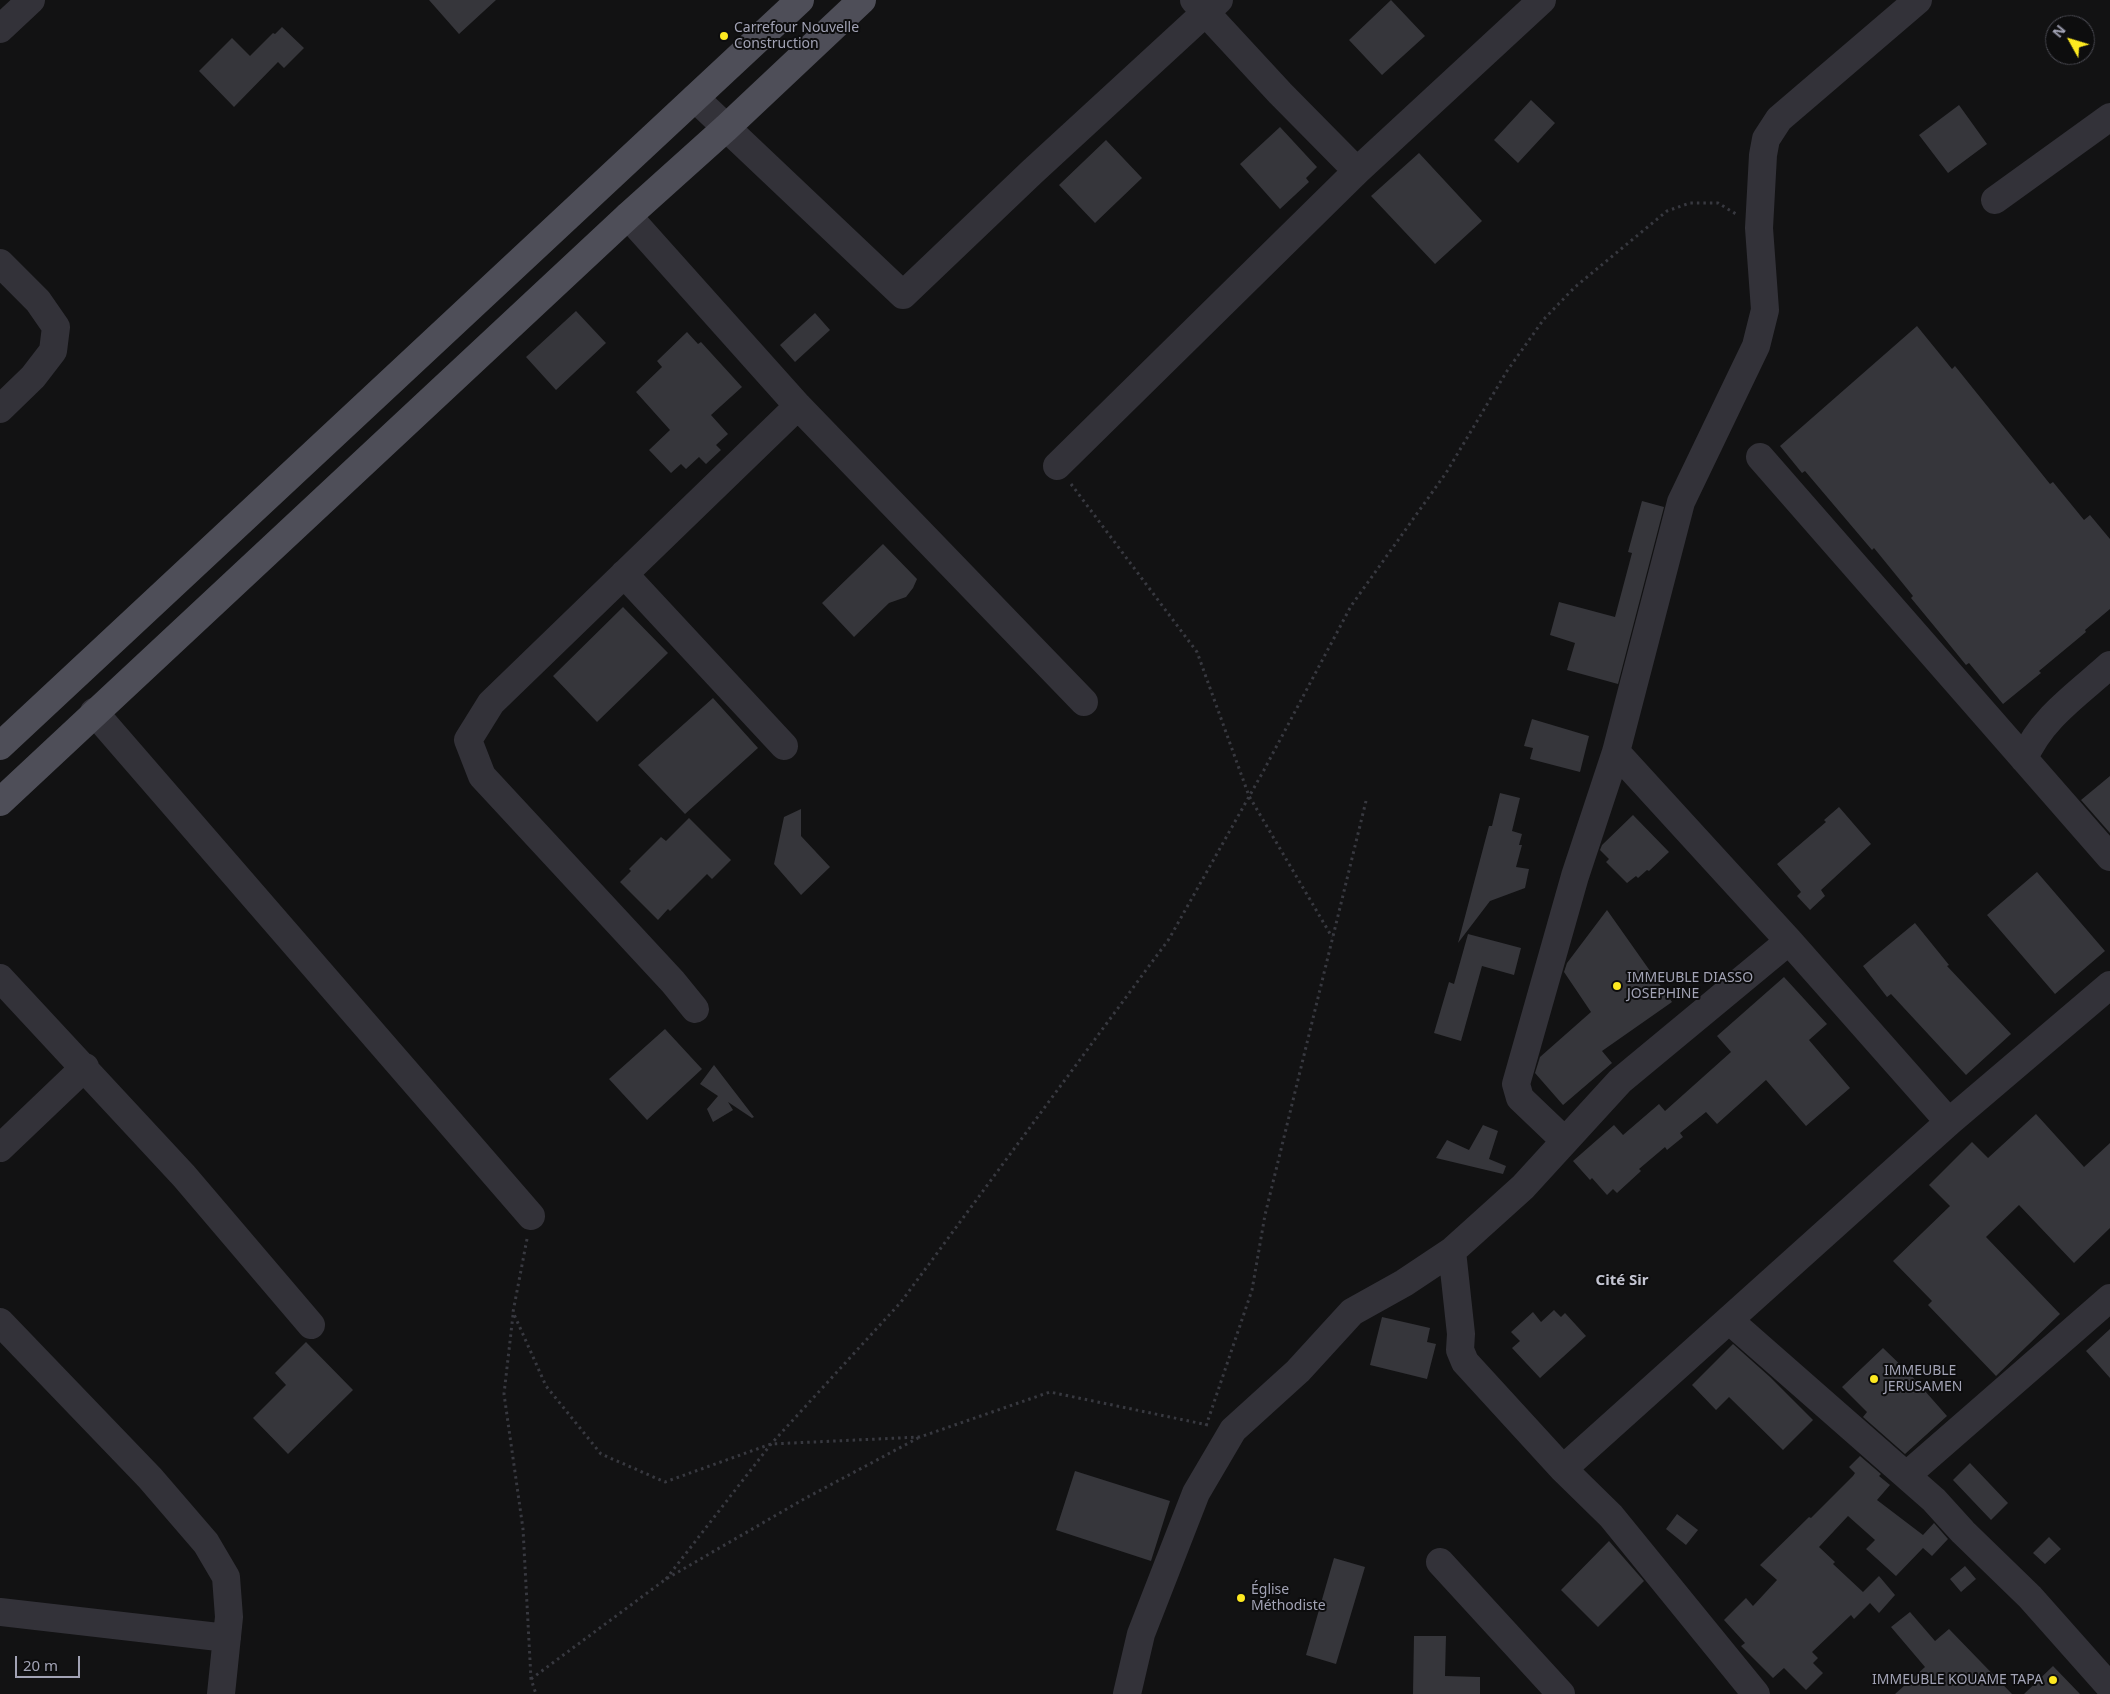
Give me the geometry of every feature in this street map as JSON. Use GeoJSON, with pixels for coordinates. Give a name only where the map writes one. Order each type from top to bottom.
{"type":"FeatureCollection","features":[{"type":"Feature","properties":{"kind":"main road"},"geometry":{"type":"LineString","coordinates":[[0,746],[800,0]]}},
{"type":"Feature","properties":{"kind":"main road"},"geometry":{"type":"LineString","coordinates":[[0,802],[94,712],[862,0]]}},
{"type":"Feature","properties":{"kind":"street"},"geometry":{"type":"LineString","coordinates":[[0,29],[30,0]]}},
{"type":"Feature","properties":{"kind":"street"},"geometry":{"type":"LineString","coordinates":[[1057,466],[1357,171],[1542,0]]}},
{"type":"Feature","properties":{"kind":"street"},"geometry":{"type":"LineString","coordinates":[[1565,1141],[1520,1098],[1516,1084],[1575,876],[1616,752],[1681,502],[1756,346],[1765,310],[1759,228],[1763,155],[1766,139],[1779,119],[1918,0]]}},
{"type":"Feature","properties":{"kind":"street"},"geometry":{"type":"LineString","coordinates":[[695,98],[903,295],[1207,4],[1280,93],[1357,171]]}},
{"type":"Feature","properties":{"kind":"street"},"geometry":{"type":"LineString","coordinates":[[1995,200],[2110,117]]}},
{"type":"Feature","properties":{"kind":"street"},"geometry":{"type":"LineString","coordinates":[[628,216],[798,406],[1084,702]]}},
{"type":"Feature","properties":{"kind":"street"},"geometry":{"type":"LineString","coordinates":[[0,263],[38,301],[56,327],[53,351],[32,377],[0,409]]}},
{"type":"Feature","properties":{"kind":"street"},"geometry":{"type":"LineString","coordinates":[[695,1009],[673,982],[482,776],[468,740],[491,703],[798,406]]}},
{"type":"Feature","properties":{"kind":"street"},"geometry":{"type":"LineString","coordinates":[[1760,457],[2110,857]]}},
{"type":"Feature","properties":{"kind":"street"},"geometry":{"type":"LineString","coordinates":[[624,574],[784,746]]}},
{"type":"Feature","properties":{"kind":"street"},"geometry":{"type":"LineString","coordinates":[[2024,759],[2031,742],[2049,719],[2110,664]]}},
{"type":"Feature","properties":{"kind":"street"},"geometry":{"type":"LineString","coordinates":[[94,712],[531,1216]]}},
{"type":"Feature","properties":{"kind":"street"},"geometry":{"type":"LineString","coordinates":[[1616,752],[1789,941],[1950,1122]]}},
{"type":"Feature","properties":{"kind":"street"},"geometry":{"type":"LineString","coordinates":[[1126,1694],[1141,1634],[1196,1493],[1233,1430],[1298,1371],[1352,1312],[1404,1283],[1452,1251],[1523,1187],[1620,1081],[1789,941]]}},
{"type":"Feature","properties":{"kind":"street"},"geometry":{"type":"LineString","coordinates":[[0,978],[184,1176],[311,1325]]}},
{"type":"Feature","properties":{"kind":"street"},"geometry":{"type":"LineString","coordinates":[[1563,1469],[1950,1122],[2110,985]]}},
{"type":"Feature","properties":{"kind":"street"},"geometry":{"type":"LineString","coordinates":[[0,1148],[84,1067]]}},
{"type":"Feature","properties":{"kind":"street"},"geometry":{"type":"LineString","coordinates":[[1452,1251],[1461,1334],[1460,1350],[1465,1362],[1563,1469],[1611,1516],[1756,1694]]}},
{"type":"Feature","properties":{"kind":"street"},"geometry":{"type":"LineString","coordinates":[[1907,1475],[2110,1298]]}},
{"type":"Feature","properties":{"kind":"street"},"geometry":{"type":"LineString","coordinates":[[1730,1321],[1818,1400],[1853,1427],[1907,1475],[2030,1597],[2110,1687]]}},
{"type":"Feature","properties":{"kind":"street"},"geometry":{"type":"LineString","coordinates":[[0,1322],[150,1478],[206,1543],[226,1577],[229,1617],[221,1694]]}},
{"type":"Feature","properties":{"kind":"street"},"geometry":{"type":"LineString","coordinates":[[1440,1562],[1561,1694]]}},
{"type":"Feature","properties":{"kind":"street"},"geometry":{"type":"LineString","coordinates":[[0,1612],[227,1638]]}},
{"type":"Feature","properties":{"kind":"path"},"geometry":{"type":"LineString","coordinates":[[666,1579],[771,1444],[901,1302],[1030,1130],[1169,939],[1352,606],[1446,473],[1507,371],[1544,319],[1576,287],[1668,211],[1690,203],[1718,203],[1759,228]]}},
{"type":"Feature","properties":{"kind":"path"},"geometry":{"type":"LineString","coordinates":[[1057,466],[1197,652],[1249,796],[1332,937]]}},
{"type":"Feature","properties":{"kind":"path"},"geometry":{"type":"LineString","coordinates":[[1204,1434],[1252,1290],[1265,1215],[1366,801]]}},
{"type":"Feature","properties":{"kind":"path"},"geometry":{"type":"LineString","coordinates":[[531,1216],[513,1312],[504,1394],[523,1529],[532,1679],[536,1694]]}},
{"type":"Feature","properties":{"kind":"path"},"geometry":{"type":"LineString","coordinates":[[513,1312],[546,1386],[601,1454],[665,1482],[771,1444],[920,1437]]}},
{"type":"Feature","properties":{"kind":"path"},"geometry":{"type":"LineString","coordinates":[[532,1679],[666,1579],[804,1500],[920,1437],[1050,1392],[1233,1430]]}},
{"type":"Feature","properties":{"kind":"building"},"geometry":{"type":"Polygon","coordinates":[[[429,0],[496,0],[459,34],[429,0]]]}},
{"type":"Feature","properties":{"kind":"building"},"geometry":{"type":"Polygon","coordinates":[[[1391,0],[1425,36],[1382,75],[1349,40],[1391,0]]]}},
{"type":"Feature","properties":{"kind":"building"},"geometry":{"type":"Polygon","coordinates":[[[282,27],[304,48],[284,68],[278,62],[234,107],[199,71],[232,38],[250,56],[273,33],[275,34],[282,27]]]}},
{"type":"Feature","properties":{"kind":"building"},"geometry":{"type":"Polygon","coordinates":[[[1531,100],[1555,123],[1518,163],[1494,140],[1531,100]]]}},
{"type":"Feature","properties":{"kind":"building"},"geometry":{"type":"Polygon","coordinates":[[[1959,105],[1987,144],[1948,173],[1919,135],[1959,105]]]}},
{"type":"Feature","properties":{"kind":"building"},"geometry":{"type":"Polygon","coordinates":[[[1280,127],[1317,167],[1306,178],[1309,182],[1280,209],[1240,164],[1280,127]]]}},
{"type":"Feature","properties":{"kind":"building"},"geometry":{"type":"Polygon","coordinates":[[[1106,140],[1142,178],[1095,223],[1059,185],[1106,140]]]}},
{"type":"Feature","properties":{"kind":"building"},"geometry":{"type":"Polygon","coordinates":[[[1419,153],[1482,221],[1435,264],[1371,196],[1419,153]]]}},
{"type":"Feature","properties":{"kind":"building"},"geometry":{"type":"Polygon","coordinates":[[[576,311],[606,343],[556,390],[526,357],[576,311]]]}},
{"type":"Feature","properties":{"kind":"building"},"geometry":{"type":"Polygon","coordinates":[[[815,313],[830,330],[795,362],[780,345],[815,313]]]}},
{"type":"Feature","properties":{"kind":"building"},"geometry":{"type":"Polygon","coordinates":[[[1917,326],[1952,369],[1955,366],[2050,484],[2053,482],[2084,520],[2090,515],[2110,539],[2110,609],[2085,630],[2086,632],[2039,671],[2041,673],[2003,704],[1969,663],[1966,665],[1911,598],[1913,596],[1874,548],[1872,550],[1805,471],[1802,473],[1780,446],[1917,326]]]}},
{"type":"Feature","properties":{"kind":"building"},"geometry":{"type":"Polygon","coordinates":[[[687,332],[698,344],[701,342],[742,387],[711,415],[728,434],[716,445],[721,450],[706,464],[699,457],[686,469],[681,464],[671,473],[649,450],[670,430],[636,392],[662,367],[657,361],[687,332]]]}},
{"type":"Feature","properties":{"kind":"building"},"geometry":{"type":"Polygon","coordinates":[[[1642,501],[1664,507],[1618,684],[1567,670],[1575,643],[1550,635],[1559,602],[1615,617],[1632,553],[1628,552],[1642,501]]]}},
{"type":"Feature","properties":{"kind":"building"},"geometry":{"type":"Polygon","coordinates":[[[883,544],[917,579],[906,597],[889,603],[854,637],[822,603],[883,544]]]}},
{"type":"Feature","properties":{"kind":"building"},"geometry":{"type":"Polygon","coordinates":[[[623,607],[668,653],[597,722],[553,676],[623,607]]]}},
{"type":"Feature","properties":{"kind":"building"},"geometry":{"type":"Polygon","coordinates":[[[713,698],[758,748],[685,814],[638,765],[713,698]]]}},
{"type":"Feature","properties":{"kind":"building"},"geometry":{"type":"Polygon","coordinates":[[[1532,719],[1589,736],[1580,772],[1530,759],[1533,748],[1524,746],[1532,719]]]}},
{"type":"Feature","properties":{"kind":"building"},"geometry":{"type":"Polygon","coordinates":[[[2110,776],[2110,833],[2081,800],[2110,776]]]}},
{"type":"Feature","properties":{"kind":"building"},"geometry":{"type":"Polygon","coordinates":[[[1500,793],[1520,798],[1512,831],[1522,834],[1519,845],[1522,845],[1516,867],[1529,869],[1525,888],[1490,901],[1458,943],[1489,826],[1492,826],[1500,793]]]}},
{"type":"Feature","properties":{"kind":"building"},"geometry":{"type":"Polygon","coordinates":[[[1839,807],[1871,844],[1821,890],[1825,896],[1810,910],[1797,896],[1801,892],[1777,864],[1826,822],[1824,820],[1839,807]]]}},
{"type":"Feature","properties":{"kind":"building"},"geometry":{"type":"Polygon","coordinates":[[[801,809],[801,836],[830,867],[801,895],[774,864],[784,817],[801,809]]]}},
{"type":"Feature","properties":{"kind":"building"},"geometry":{"type":"Polygon","coordinates":[[[1633,815],[1669,852],[1649,871],[1647,870],[1638,878],[1636,876],[1627,883],[1606,862],[1609,859],[1600,850],[1602,845],[1633,815]]]}},
{"type":"Feature","properties":{"kind":"building"},"geometry":{"type":"Polygon","coordinates":[[[689,818],[731,860],[712,879],[707,874],[670,911],[668,909],[658,920],[620,882],[631,871],[629,869],[661,837],[666,841],[689,818]]]}},
{"type":"Feature","properties":{"kind":"building"},"geometry":{"type":"Polygon","coordinates":[[[2037,872],[2105,951],[2055,994],[1987,915],[2037,872]]]}},
{"type":"Feature","properties":{"kind":"building","name":"IMMEUBLE DIASSO JOSEPHINE"},"geometry":{"type":"Polygon","coordinates":[[[1607,910],[1672,1002],[1602,1051],[1612,1063],[1563,1105],[1535,1073],[1540,1057],[1591,1012],[1564,972],[1567,963],[1607,910]]]}},
{"type":"Feature","properties":{"kind":"building"},"geometry":{"type":"Polygon","coordinates":[[[1915,923],[1949,965],[1947,966],[2011,1034],[1966,1075],[1891,994],[1887,997],[1863,966],[1915,923]]]}},
{"type":"Feature","properties":{"kind":"building"},"geometry":{"type":"Polygon","coordinates":[[[1468,934],[1521,948],[1514,975],[1482,966],[1461,1041],[1434,1033],[1449,982],[1454,984],[1468,934]]]}},
{"type":"Feature","properties":{"kind":"building"},"geometry":{"type":"Polygon","coordinates":[[[1784,977],[1827,1024],[1809,1040],[1850,1088],[1806,1126],[1766,1080],[1717,1124],[1706,1112],[1680,1133],[1683,1137],[1667,1150],[1665,1147],[1639,1169],[1641,1171],[1617,1193],[1613,1189],[1607,1195],[1573,1161],[1614,1125],[1623,1135],[1659,1104],[1665,1111],[1731,1052],[1717,1036],[1784,977]]]}},
{"type":"Feature","properties":{"kind":"building"},"geometry":{"type":"Polygon","coordinates":[[[665,1029],[702,1069],[647,1120],[609,1079],[665,1029]]]}},
{"type":"Feature","properties":{"kind":"building"},"geometry":{"type":"Polygon","coordinates":[[[714,1065],[754,1117],[752,1118],[728,1102],[733,1110],[713,1122],[707,1109],[718,1096],[700,1084],[714,1065]]]}},
{"type":"Feature","properties":{"kind":"building"},"geometry":{"type":"Polygon","coordinates":[[[2036,1114],[2084,1167],[2110,1143],[2110,1228],[2074,1263],[2019,1205],[1986,1237],[2060,1314],[1996,1376],[1928,1305],[1932,1301],[1893,1261],[1950,1206],[1929,1185],[1972,1142],[1988,1158],[2036,1114]]]}},
{"type":"Feature","properties":{"kind":"building"},"geometry":{"type":"Polygon","coordinates":[[[1483,1125],[1498,1131],[1489,1159],[1506,1166],[1503,1174],[1436,1158],[1447,1140],[1469,1150],[1483,1125]]]}},
{"type":"Feature","properties":{"kind":"building"},"geometry":{"type":"Polygon","coordinates":[[[1554,1310],[1561,1317],[1565,1313],[1586,1336],[1540,1378],[1512,1348],[1520,1341],[1511,1332],[1533,1312],[1541,1322],[1554,1310]]]}},
{"type":"Feature","properties":{"kind":"building"},"geometry":{"type":"Polygon","coordinates":[[[1382,1317],[1430,1328],[1427,1342],[1436,1344],[1427,1379],[1370,1365],[1382,1317]]]}},
{"type":"Feature","properties":{"kind":"building"},"geometry":{"type":"Polygon","coordinates":[[[2110,1329],[2110,1378],[2086,1351],[2110,1329]]]}},
{"type":"Feature","properties":{"kind":"building"},"geometry":{"type":"Polygon","coordinates":[[[306,1342],[353,1390],[288,1454],[253,1418],[286,1385],[275,1373],[306,1342]]]}},
{"type":"Feature","properties":{"kind":"building"},"geometry":{"type":"Polygon","coordinates":[[[1733,1344],[1770,1377],[1813,1420],[1783,1450],[1729,1397],[1716,1410],[1692,1385],[1733,1344]]]}},
{"type":"Feature","properties":{"kind":"building"},"geometry":{"type":"Polygon","coordinates":[[[1883,1348],[1910,1374],[1947,1416],[1905,1454],[1863,1417],[1867,1412],[1842,1387],[1883,1348]]]}},
{"type":"Feature","properties":{"kind":"building"},"geometry":{"type":"Polygon","coordinates":[[[1860,1456],[1881,1474],[1879,1476],[1890,1485],[1877,1500],[1923,1535],[1934,1523],[1948,1539],[1932,1556],[1923,1548],[1896,1576],[1866,1549],[1875,1540],[1848,1516],[1819,1547],[1835,1562],[1833,1564],[1863,1592],[1879,1576],[1895,1595],[1879,1613],[1870,1603],[1854,1619],[1851,1615],[1812,1652],[1818,1658],[1813,1663],[1823,1673],[1806,1690],[1784,1668],[1773,1678],[1741,1646],[1745,1643],[1724,1620],[1746,1598],[1753,1606],[1777,1580],[1760,1565],[1853,1476],[1855,1473],[1849,1467],[1860,1456]]]}},
{"type":"Feature","properties":{"kind":"building"},"geometry":{"type":"Polygon","coordinates":[[[1970,1463],[2008,1503],[1991,1520],[1953,1480],[1970,1463]]]}},
{"type":"Feature","properties":{"kind":"building"},"geometry":{"type":"Polygon","coordinates":[[[1075,1471],[1170,1501],[1151,1561],[1056,1530],[1075,1471]]]}},
{"type":"Feature","properties":{"kind":"building"},"geometry":{"type":"Polygon","coordinates":[[[1677,1514],[1698,1530],[1686,1545],[1666,1529],[1677,1514]]]}},
{"type":"Feature","properties":{"kind":"building"},"geometry":{"type":"Polygon","coordinates":[[[2049,1537],[2061,1549],[2045,1564],[2033,1553],[2049,1537]]]}},
{"type":"Feature","properties":{"kind":"building"},"geometry":{"type":"Polygon","coordinates":[[[1609,1541],[1644,1581],[1598,1627],[1561,1590],[1609,1541]]]}},
{"type":"Feature","properties":{"kind":"building"},"geometry":{"type":"Polygon","coordinates":[[[1334,1558],[1365,1567],[1336,1664],[1306,1655],[1334,1558]]]}},
{"type":"Feature","properties":{"kind":"building"},"geometry":{"type":"Polygon","coordinates":[[[1965,1566],[1976,1579],[1961,1592],[1950,1579],[1965,1566]]]}},
{"type":"Feature","properties":{"kind":"building"},"geometry":{"type":"Polygon","coordinates":[[[1910,1612],[1935,1641],[1949,1629],[2012,1694],[1895,1694],[1925,1667],[1891,1627],[1910,1612]]]}},
{"type":"Feature","properties":{"kind":"building"},"geometry":{"type":"Polygon","coordinates":[[[1414,1636],[1446,1636],[1445,1676],[1480,1677],[1480,1694],[1413,1694],[1414,1636]]]}},
{"type":"Feature","properties":{"kind":"building","name":"IMMEUBLE KOUAME TAPA"},"geometry":{"type":"Polygon","coordinates":[[[2053,1666],[2080,1694],[2024,1694],[2053,1666]]]}},
{"type":"Feature","properties":{"kind":"place","name":"Carrefour Nouvelle Construction"},"geometry":{"type":"Point","coordinates":[724,36]}},
{"type":"Feature","properties":{"kind":"place","name":"IMMEUBLE DIASSO JOSEPHINE"},"geometry":{"type":"Point","coordinates":[1617,986]}},
{"type":"Feature","properties":{"kind":"place","name":"IMMEUBLE JERUSAMEN"},"geometry":{"type":"Point","coordinates":[1874,1379]}},
{"type":"Feature","properties":{"kind":"place","name":"Église Méthodiste"},"geometry":{"type":"Point","coordinates":[1241,1598]}},
{"type":"Feature","properties":{"kind":"place","name":"IMMEUBLE KOUAME TAPA"},"geometry":{"type":"Point","coordinates":[2053,1680]}},
{"type":"Feature","properties":{"kind":"district","name":"Cité Sir"},"geometry":{"type":"Point","coordinates":[1622,1281]}}]}
